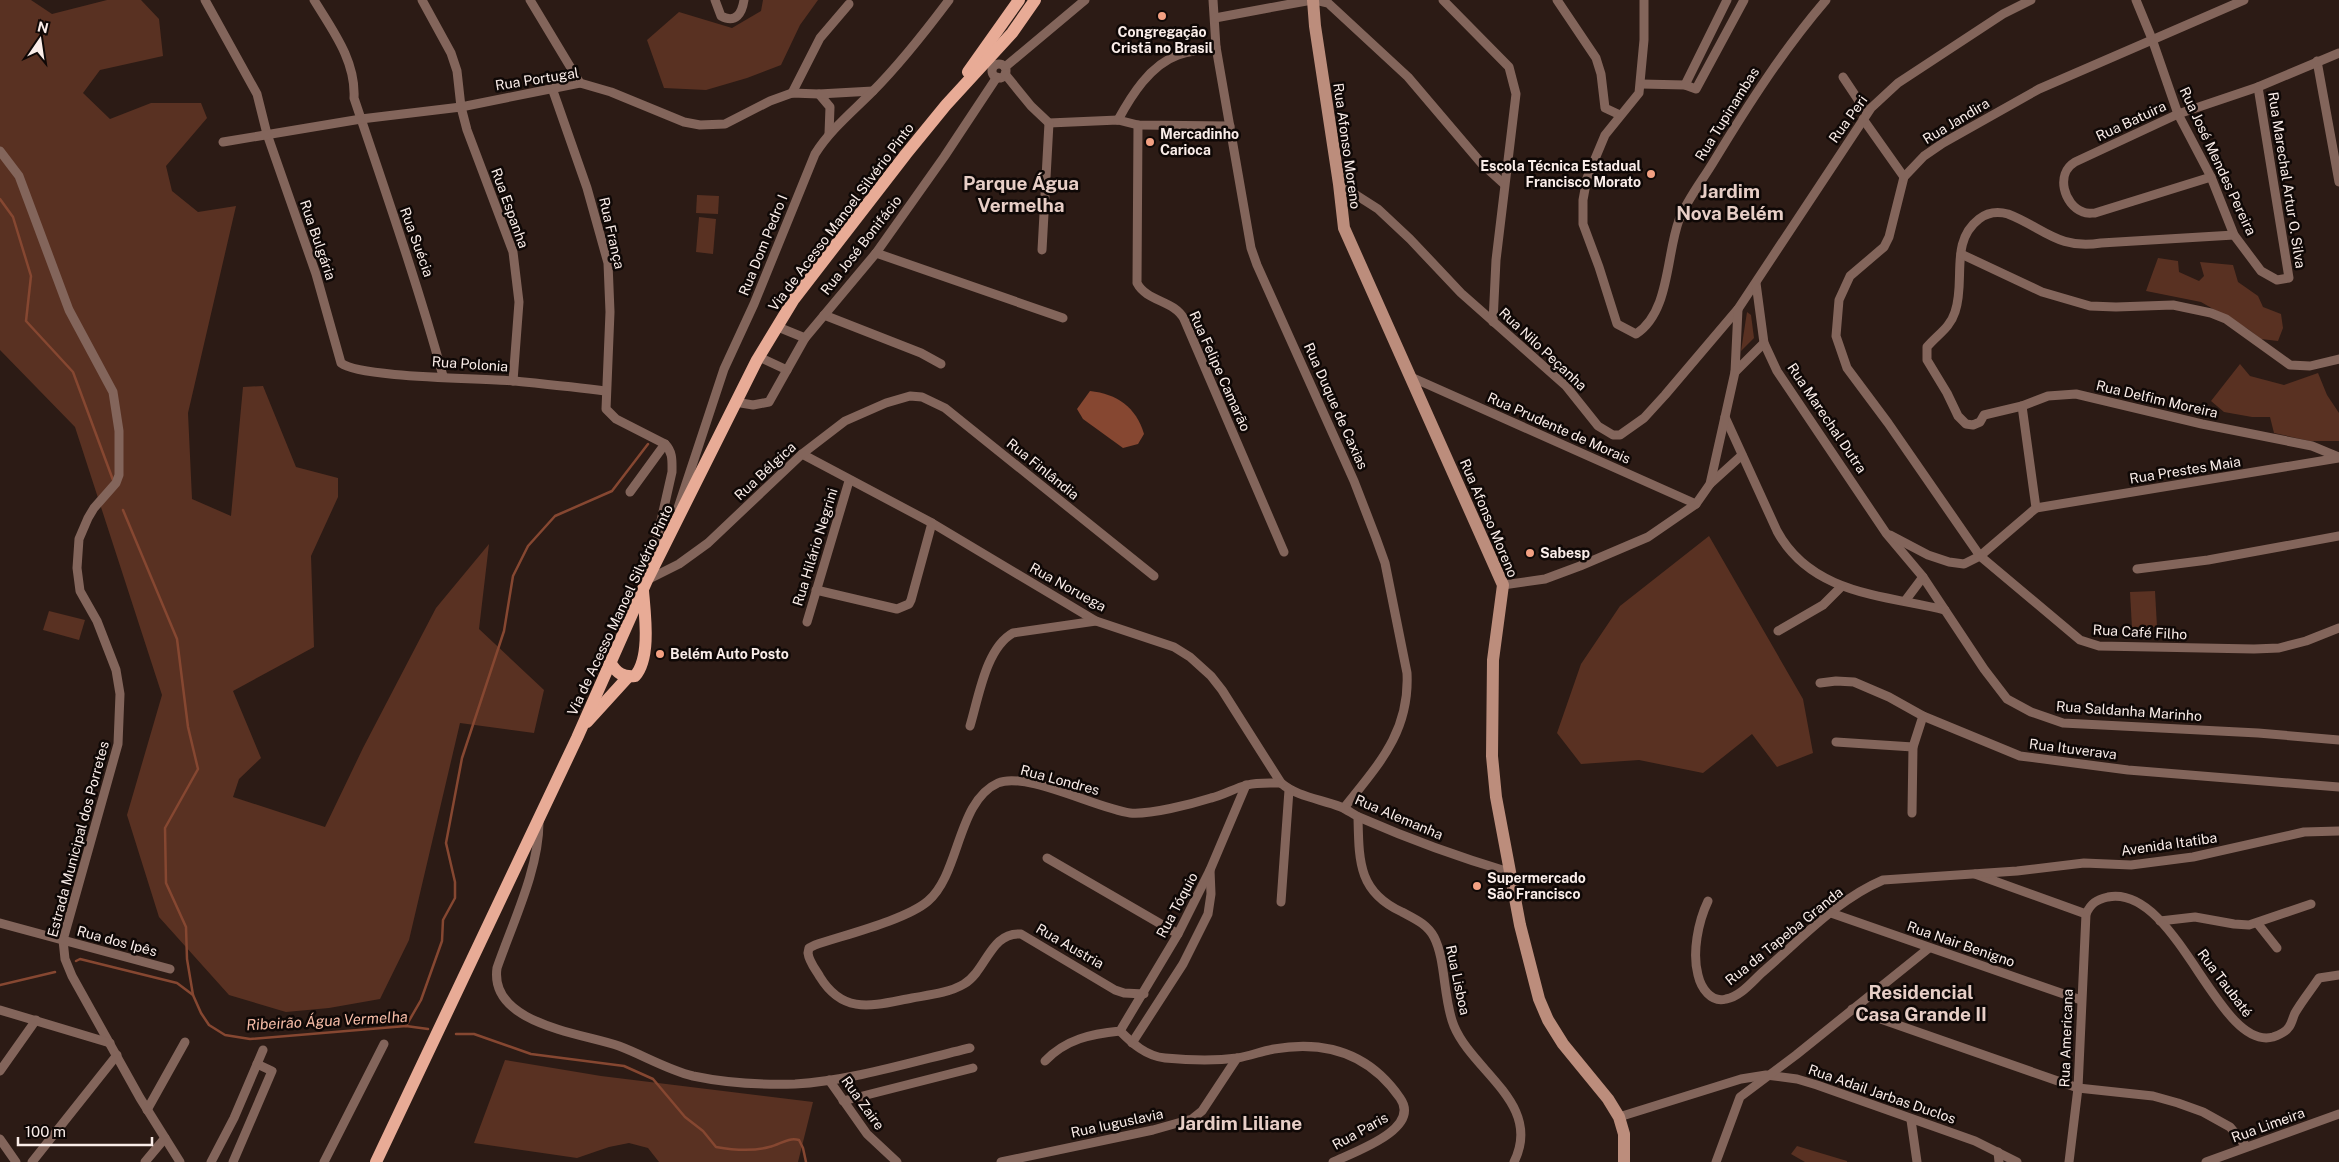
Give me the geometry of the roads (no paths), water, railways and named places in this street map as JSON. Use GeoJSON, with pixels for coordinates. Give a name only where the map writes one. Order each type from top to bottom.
{"type":"FeatureCollection","features":[{"type":"Feature","properties":{"kind":"main road","name":"Via de Acesso Manoel Silvério Pinto"},"geometry":{"type":"LineString","coordinates":[[376,1162],[539,819],[645,584],[759,357],[794,299],[946,105],[996,64],[1019,0]]}},
{"type":"Feature","properties":{"kind":"main road","name":"Via de Acesso Manoel Silvério Pinto"},"geometry":{"type":"LineString","coordinates":[[946,105],[996,64],[1012,33],[1035,0]]}},
{"type":"Feature","properties":{"kind":"main road","name":"Rua Afonso Moreno"},"geometry":{"type":"LineString","coordinates":[[1313,0],[1315,26],[1344,228],[1377,306],[1411,377],[1503,585],[1493,660],[1492,756],[1496,796],[1509,872],[1539,999],[1548,1020],[1563,1044],[1608,1099],[1619,1117],[1624,1134],[1624,1162]]}},
{"type":"Feature","properties":{"kind":"main road"},"geometry":{"type":"LineString","coordinates":[[610,662],[615,670],[628,677],[636,676],[643,663],[645,584]]}},
{"type":"Feature","properties":{"kind":"main road"},"geometry":{"type":"LineString","coordinates":[[580,730],[628,677]]}},
{"type":"Feature","properties":{"kind":"street","name":"Rua Bulgária"},"geometry":{"type":"LineString","coordinates":[[205,0],[257,94],[267,134],[316,274],[338,357]]}},
{"type":"Feature","properties":{"kind":"street","name":"Rua Suécia"},"geometry":{"type":"LineString","coordinates":[[314,0],[350,62],[354,83],[354,98],[418,288],[443,376]]}},
{"type":"Feature","properties":{"kind":"street","name":"Rua Espanha"},"geometry":{"type":"LineString","coordinates":[[422,0],[451,53],[457,72],[461,107],[467,130],[513,252],[519,302],[513,381]]}},
{"type":"Feature","properties":{"kind":"street"},"geometry":{"type":"LineString","coordinates":[[530,0],[580,83]]}},
{"type":"Feature","properties":{"kind":"street"},"geometry":{"type":"LineString","coordinates":[[715,0],[721,16],[730,18],[742,12],[744,0]]}},
{"type":"Feature","properties":{"kind":"street","name":"Rua Dom Pedro I"},"geometry":{"type":"LineString","coordinates":[[668,538],[724,370],[754,304],[815,154],[830,134],[916,44],[949,0]]}},
{"type":"Feature","properties":{"kind":"street","name":"Rua José Bonifácio"},"geometry":{"type":"LineString","coordinates":[[735,402],[753,405],[769,402],[805,338],[876,253],[947,153],[996,64],[1084,0]]}},
{"type":"Feature","properties":{"kind":"street","name":"Rua Duque de Caxias"},"geometry":{"type":"LineString","coordinates":[[1213,0],[1216,47],[1240,177],[1245,223],[1251,248],[1354,481],[1382,555],[1398,621],[1407,673],[1408,690],[1402,722],[1375,769],[1344,808]]}},
{"type":"Feature","properties":{"kind":"street"},"geometry":{"type":"LineString","coordinates":[[1215,18],[1313,0],[1328,2],[1408,77],[1482,164],[1504,184]]}},
{"type":"Feature","properties":{"kind":"street"},"geometry":{"type":"LineString","coordinates":[[1443,0],[1500,56],[1513,76],[1516,94],[1496,260],[1493,322]]}},
{"type":"Feature","properties":{"kind":"street"},"geometry":{"type":"LineString","coordinates":[[1557,0],[1596,58],[1601,74],[1605,108],[1620,115],[1635,100],[1641,84],[1644,0]]}},
{"type":"Feature","properties":{"kind":"street"},"geometry":{"type":"LineString","coordinates":[[1685,85],[1727,0]]}},
{"type":"Feature","properties":{"kind":"street"},"geometry":{"type":"LineString","coordinates":[[1641,84],[1685,85],[1696,89],[1744,0]]}},
{"type":"Feature","properties":{"kind":"street","name":"Rua Tupinambas"},"geometry":{"type":"LineString","coordinates":[[1620,115],[1605,135],[1587,178],[1583,200],[1583,224],[1617,324],[1636,334],[1648,325],[1657,307],[1669,268],[1679,222],[1694,190],[1780,56],[1826,0]]}},
{"type":"Feature","properties":{"kind":"street","name":"Rua Peri"},"geometry":{"type":"LineString","coordinates":[[1756,283],[1865,116],[1898,83],[2003,14],[2031,0]]}},
{"type":"Feature","properties":{"kind":"street","name":"Rua José Mendes Pereira"},"geometry":{"type":"LineString","coordinates":[[2136,0],[2178,114],[2211,177],[2234,235],[2252,262],[2261,271],[2277,280],[2289,278]]}},
{"type":"Feature","properties":{"kind":"street","name":"Rua Jandira"},"geometry":{"type":"LineString","coordinates":[[1980,556],[1888,423],[1847,368],[1836,336],[1838,300],[1843,286],[1850,276],[1884,247],[1889,237],[1904,177],[1924,156],[1942,143],[2025,96],[2112,56],[2244,0]]}},
{"type":"Feature","properties":{"kind":"street"},"geometry":{"type":"LineString","coordinates":[[792,92],[820,38],[848,4]]}},
{"type":"Feature","properties":{"kind":"street"},"geometry":{"type":"LineString","coordinates":[[1118,120],[1128,102],[1154,70],[1177,56],[1216,47]]}},
{"type":"Feature","properties":{"kind":"street","name":"Rua Batuira"},"geometry":{"type":"LineString","coordinates":[[2211,177],[2095,213],[2082,212],[2076,207],[2063,186],[2062,177],[2069,166],[2178,114],[2258,87],[2339,53]]}},
{"type":"Feature","properties":{"kind":"street"},"geometry":{"type":"LineString","coordinates":[[2317,61],[2339,181]]}},
{"type":"Feature","properties":{"kind":"street"},"geometry":{"type":"LineString","coordinates":[[996,64],[1031,106],[1049,123],[1118,120],[1138,124],[1230,126]]}},
{"type":"Feature","properties":{"kind":"street"},"geometry":{"type":"LineString","coordinates":[[1843,77],[1865,116],[1904,177]]}},
{"type":"Feature","properties":{"kind":"street","name":"Rua Portugal"},"geometry":{"type":"LineString","coordinates":[[223,142],[361,119],[461,107],[580,83],[611,92],[684,122],[700,125],[725,124],[792,92],[819,94],[873,91]]}},
{"type":"Feature","properties":{"kind":"street","name":"Rua Marechal Artur O. Silva"},"geometry":{"type":"LineString","coordinates":[[2258,87],[2289,278]]}},
{"type":"Feature","properties":{"kind":"street","name":"Rua França"},"geometry":{"type":"LineString","coordinates":[[552,88],[587,188],[608,263],[610,312],[605,391]]}},
{"type":"Feature","properties":{"kind":"street"},"geometry":{"type":"LineString","coordinates":[[819,94],[830,107],[830,134]]}},
{"type":"Feature","properties":{"kind":"street"},"geometry":{"type":"LineString","coordinates":[[1042,250],[1049,123]]}},
{"type":"Feature","properties":{"kind":"street","name":"Rua Felipe Camarão"},"geometry":{"type":"LineString","coordinates":[[1138,124],[1137,283],[1143,291],[1174,306],[1184,319],[1284,552]]}},
{"type":"Feature","properties":{"kind":"street","name":"Estrada Municipal dos Porretes"},"geometry":{"type":"LineString","coordinates":[[0,151],[19,176],[69,310],[113,392],[119,431],[119,475],[116,483],[94,508],[88,518],[79,539],[77,568],[80,591],[97,621],[116,670],[120,694],[118,744],[62,940],[65,959],[72,976],[147,1110],[180,1162]]}},
{"type":"Feature","properties":{"kind":"street","name":"Rua Nilo Peçanha"},"geometry":{"type":"LineString","coordinates":[[1339,184],[1378,209],[1410,239],[1461,293],[1566,386],[1598,426],[1613,435],[1626,432],[1644,418],[1738,309],[1756,283]]}},
{"type":"Feature","properties":{"kind":"street"},"geometry":{"type":"LineString","coordinates":[[2234,235],[2101,243],[2085,246],[2071,244],[2055,238],[2021,219],[1997,212],[1982,217],[1966,230],[1961,254],[2042,292],[2090,306],[2173,305],[2211,313],[2226,319],[2290,365],[2310,366],[2339,359]]}},
{"type":"Feature","properties":{"kind":"street"},"geometry":{"type":"LineString","coordinates":[[876,253],[1063,318]]}},
{"type":"Feature","properties":{"kind":"street","name":"Rua Delfim Moreira"},"geometry":{"type":"LineString","coordinates":[[1961,254],[1956,310],[1948,325],[1927,347],[1926,353],[1927,360],[1947,393],[1958,416],[1966,424],[1973,425],[1980,422],[1984,415],[2022,406],[2048,396],[2076,394],[2202,424],[2312,446],[2339,457]]}},
{"type":"Feature","properties":{"kind":"street","name":"Rua Marechal Dutra"},"geometry":{"type":"LineString","coordinates":[[1756,283],[1764,343],[1777,371],[1886,533]]}},
{"type":"Feature","properties":{"kind":"street"},"geometry":{"type":"LineString","coordinates":[[1710,484],[1734,372],[1738,309]]}},
{"type":"Feature","properties":{"kind":"street"},"geometry":{"type":"LineString","coordinates":[[824,315],[921,353],[942,364]]}},
{"type":"Feature","properties":{"kind":"street"},"geometry":{"type":"LineString","coordinates":[[778,327],[805,338]]}},
{"type":"Feature","properties":{"kind":"street"},"geometry":{"type":"LineString","coordinates":[[1734,372],[1764,343]]}},
{"type":"Feature","properties":{"kind":"street","name":"Rua Polonia"},"geometry":{"type":"LineString","coordinates":[[338,357],[341,363],[352,369],[380,373],[513,381],[605,391]]}},
{"type":"Feature","properties":{"kind":"street"},"geometry":{"type":"LineString","coordinates":[[759,357],[787,370]]}},
{"type":"Feature","properties":{"kind":"street","name":"Rua Prudente de Morais"},"geometry":{"type":"LineString","coordinates":[[1411,377],[1696,504]]}},
{"type":"Feature","properties":{"kind":"street"},"geometry":{"type":"LineString","coordinates":[[605,391],[606,409],[610,415],[665,444],[671,453],[672,472],[645,584]]}},
{"type":"Feature","properties":{"kind":"street","name":"Rua Bélgica"},"geometry":{"type":"LineString","coordinates":[[645,584],[680,564],[708,543],[802,454],[845,421],[886,403],[910,396]]}},
{"type":"Feature","properties":{"kind":"street","name":"Rua Finlândia"},"geometry":{"type":"LineString","coordinates":[[910,396],[922,396],[945,408],[1154,576]]}},
{"type":"Feature","properties":{"kind":"street"},"geometry":{"type":"LineString","coordinates":[[1886,533],[1928,555],[1949,562],[1964,564],[1980,556],[2036,508],[2022,406]]}},
{"type":"Feature","properties":{"kind":"street"},"geometry":{"type":"LineString","coordinates":[[1725,417],[1785,546],[1806,568],[1841,587],[1945,610]]}},
{"type":"Feature","properties":{"kind":"street"},"geometry":{"type":"LineString","coordinates":[[630,492],[665,444]]}},
{"type":"Feature","properties":{"kind":"street","name":"Rua Noruega"},"geometry":{"type":"LineString","coordinates":[[802,454],[849,481],[932,523],[1096,621],[1174,647],[1190,657],[1211,676],[1222,690],[1281,783]]}},
{"type":"Feature","properties":{"kind":"street"},"geometry":{"type":"LineString","coordinates":[[1503,585],[1545,580],[1648,537],[1696,504],[1710,484],[1742,455]]}},
{"type":"Feature","properties":{"kind":"street","name":"Rua Prestes Maia"},"geometry":{"type":"LineString","coordinates":[[2036,508],[2339,457]]}},
{"type":"Feature","properties":{"kind":"street","name":"Rua Hilário Negrini"},"geometry":{"type":"LineString","coordinates":[[807,622],[849,481]]}},
{"type":"Feature","properties":{"kind":"street"},"geometry":{"type":"LineString","coordinates":[[816,590],[892,608],[903,607],[911,600],[932,523]]}},
{"type":"Feature","properties":{"kind":"street","name":"Rua Saldanha Marinho"},"geometry":{"type":"LineString","coordinates":[[1886,533],[1923,577],[1984,669],[2007,699],[2048,720],[2339,740]]}},
{"type":"Feature","properties":{"kind":"street"},"geometry":{"type":"LineString","coordinates":[[2137,569],[2208,560],[2339,536]]}},
{"type":"Feature","properties":{"kind":"street","name":"Rua Café Filho"},"geometry":{"type":"LineString","coordinates":[[1980,556],[2080,640],[2089,644],[2173,649],[2279,648],[2306,641],[2339,628]]}},
{"type":"Feature","properties":{"kind":"street"},"geometry":{"type":"LineString","coordinates":[[1905,601],[1923,577]]}},
{"type":"Feature","properties":{"kind":"street"},"geometry":{"type":"LineString","coordinates":[[1778,631],[1823,605],[1841,587]]}},
{"type":"Feature","properties":{"kind":"street"},"geometry":{"type":"LineString","coordinates":[[970,726],[991,657],[1004,638],[1013,633],[1096,621]]}},
{"type":"Feature","properties":{"kind":"street","name":"Rua Ituverava"},"geometry":{"type":"LineString","coordinates":[[1820,683],[1836,681],[1854,682],[1923,716],[2002,750],[2040,760],[2212,778],[2339,787]]}},
{"type":"Feature","properties":{"kind":"street"},"geometry":{"type":"LineString","coordinates":[[1912,813],[1912,747],[1923,716]]}},
{"type":"Feature","properties":{"kind":"street"},"geometry":{"type":"LineString","coordinates":[[1836,742],[1912,747]]}},
{"type":"Feature","properties":{"kind":"street","name":"Rua Londres"},"geometry":{"type":"LineString","coordinates":[[970,980],[953,989],[933,994],[865,1006],[854,1005],[843,1001],[825,985],[808,957],[809,948],[904,915],[928,901],[934,894],[950,864],[977,802],[985,793],[999,783],[1010,781],[1026,783],[1074,795],[1117,811],[1132,813],[1146,812],[1212,798],[1246,785],[1281,783]]}},
{"type":"Feature","properties":{"kind":"street","name":"Rua Alemanha"},"geometry":{"type":"LineString","coordinates":[[1281,783],[1289,790],[1344,808],[1358,817],[1447,853],[1509,872]]}},
{"type":"Feature","properties":{"kind":"street","name":"Rua Tóquio"},"geometry":{"type":"LineString","coordinates":[[1120,1032],[1178,934],[1210,870],[1246,785]]}},
{"type":"Feature","properties":{"kind":"street"},"geometry":{"type":"LineString","coordinates":[[1281,902],[1289,790]]}},
{"type":"Feature","properties":{"kind":"street","name":"Rua Lisboa"},"geometry":{"type":"LineString","coordinates":[[1358,817],[1360,865],[1364,878],[1373,892],[1387,904],[1425,925],[1433,936],[1440,949],[1442,972],[1454,1026],[1519,1116],[1522,1142],[1514,1162]]}},
{"type":"Feature","properties":{"kind":"street"},"geometry":{"type":"LineString","coordinates":[[539,819],[539,835],[534,864],[497,968],[497,986],[500,994],[512,1006],[541,1023],[613,1044],[692,1076],[766,1084],[829,1080],[970,1048]]}},
{"type":"Feature","properties":{"kind":"street","name":"Avenida Itatiba"},"geometry":{"type":"LineString","coordinates":[[1972,873],[2017,871],[2084,863],[2130,865],[2193,857],[2304,832],[2339,832]]}},
{"type":"Feature","properties":{"kind":"street"},"geometry":{"type":"LineString","coordinates":[[1047,858],[1178,934]]}},
{"type":"Feature","properties":{"kind":"street"},"geometry":{"type":"LineString","coordinates":[[1132,1043],[1183,964],[1208,914],[1212,894],[1210,870]]}},
{"type":"Feature","properties":{"kind":"street"},"geometry":{"type":"LineString","coordinates":[[1972,873],[2086,914]]}},
{"type":"Feature","properties":{"kind":"street","name":"Rua da Tapeba Granda"},"geometry":{"type":"LineString","coordinates":[[1708,901],[1698,935],[1695,967],[1704,991],[1716,998],[1726,1000],[1744,989],[1831,914],[1860,892],[1883,880],[1972,873]]}},
{"type":"Feature","properties":{"kind":"street","name":"Rua Taubaté"},"geometry":{"type":"LineString","coordinates":[[2086,914],[2094,901],[2115,896],[2138,902],[2160,921],[2182,948],[2232,1020],[2246,1032],[2258,1036],[2272,1038],[2284,1032],[2290,1026],[2294,1015],[2319,978],[2339,975]]}},
{"type":"Feature","properties":{"kind":"street"},"geometry":{"type":"LineString","coordinates":[[2160,921],[2195,917],[2234,924],[2258,924],[2311,904]]}},
{"type":"Feature","properties":{"kind":"street","name":"Rua Nair Benigno"},"geometry":{"type":"LineString","coordinates":[[1831,914],[2081,1000]]}},
{"type":"Feature","properties":{"kind":"street","name":"Rua Americana"},"geometry":{"type":"LineString","coordinates":[[2069,1162],[2078,1088],[2086,914]]}},
{"type":"Feature","properties":{"kind":"street","name":"Rua dos Ipês"},"geometry":{"type":"LineString","coordinates":[[0,923],[170,969]]}},
{"type":"Feature","properties":{"kind":"street"},"geometry":{"type":"LineString","coordinates":[[2258,924],[2277,948]]}},
{"type":"Feature","properties":{"kind":"street","name":"Rua Austria"},"geometry":{"type":"LineString","coordinates":[[970,980],[1002,937],[1021,934],[1115,990],[1124,993],[1144,994]]}},
{"type":"Feature","properties":{"kind":"street"},"geometry":{"type":"LineString","coordinates":[[1716,1162],[1740,1097],[1766,1075],[1796,1055],[1929,948]]}},
{"type":"Feature","properties":{"kind":"street"},"geometry":{"type":"LineString","coordinates":[[1852,1009],[2078,1088],[2153,1096],[2178,1103],[2203,1112],[2230,1127],[2246,1146]]}},
{"type":"Feature","properties":{"kind":"street"},"geometry":{"type":"LineString","coordinates":[[0,1010],[110,1042]]}},
{"type":"Feature","properties":{"kind":"street"},"geometry":{"type":"LineString","coordinates":[[0,1071],[36,1020]]}},
{"type":"Feature","properties":{"kind":"street"},"geometry":{"type":"LineString","coordinates":[[1046,1061],[1066,1044],[1082,1037],[1120,1032],[1143,1051],[1163,1058],[1237,1058]]}},
{"type":"Feature","properties":{"kind":"street"},"geometry":{"type":"LineString","coordinates":[[147,1110],[185,1042]]}},
{"type":"Feature","properties":{"kind":"street"},"geometry":{"type":"LineString","coordinates":[[324,1162],[384,1044]]}},
{"type":"Feature","properties":{"kind":"street","name":"Rua Paris"},"geometry":{"type":"LineString","coordinates":[[1237,1058],[1286,1047],[1332,1049],[1363,1060],[1399,1096],[1404,1104],[1404,1117],[1396,1129],[1373,1143],[1333,1162]]}},
{"type":"Feature","properties":{"kind":"street"},"geometry":{"type":"LineString","coordinates":[[211,1162],[234,1118],[263,1050]]}},
{"type":"Feature","properties":{"kind":"street"},"geometry":{"type":"LineString","coordinates":[[32,1162],[117,1055]]}},
{"type":"Feature","properties":{"kind":"street","name":"Rua Iuguslavia"},"geometry":{"type":"LineString","coordinates":[[1001,1162],[1153,1130],[1192,1119],[1202,1112],[1237,1058]]}},
{"type":"Feature","properties":{"kind":"street"},"geometry":{"type":"LineString","coordinates":[[234,1162],[272,1071],[257,1064]]}},
{"type":"Feature","properties":{"kind":"street"},"geometry":{"type":"LineString","coordinates":[[843,1102],[973,1068]]}},
{"type":"Feature","properties":{"kind":"street","name":"Rua Adail Jarbas Duclos"},"geometry":{"type":"LineString","coordinates":[[1619,1117],[1741,1079],[1766,1075],[1797,1079],[1817,1085],[1911,1120],[1975,1141],[2017,1162]]}},
{"type":"Feature","properties":{"kind":"street","name":"Rua Zaire"},"geometry":{"type":"LineString","coordinates":[[829,1080],[867,1134],[898,1162]]}},
{"type":"Feature","properties":{"kind":"street","name":"Rua Limeira"},"geometry":{"type":"LineString","coordinates":[[2206,1162],[2339,1114]]}},
{"type":"Feature","properties":{"kind":"street"},"geometry":{"type":"LineString","coordinates":[[1911,1120],[1917,1162]]}},
{"type":"Feature","properties":{"kind":"street"},"geometry":{"type":"LineString","coordinates":[[145,1162],[165,1138]]}},
{"type":"Feature","properties":{"kind":"street"},"geometry":{"type":"LineString","coordinates":[[0,1139],[16,1162]]}},
{"type":"Feature","properties":{"kind":"street"},"geometry":{"type":"LineString","coordinates":[[1998,1152],[1999,1162]]}},
{"type":"Feature","properties":{"kind":"waterway","name":"Ribeirão Água Vermelha"},"geometry":{"type":"LineString","coordinates":[[0,199],[13,217],[31,276],[26,321],[73,372],[113,480]]}},
{"type":"Feature","properties":{"kind":"waterway"},"geometry":{"type":"LineString","coordinates":[[406,1026],[421,1000],[442,941],[443,920],[455,898],[455,882],[446,843],[462,758],[504,631],[513,576],[528,546],[555,516],[612,491],[648,444]]}},
{"type":"Feature","properties":{"kind":"waterway"},"geometry":{"type":"LineString","coordinates":[[123,510],[177,639],[188,727],[198,769],[165,828],[166,883],[186,927],[187,959],[193,995]]}},
{"type":"Feature","properties":{"kind":"waterway","name":"Ribeirão Água Vermelha"},"geometry":{"type":"LineString","coordinates":[[76,961],[80,959],[177,983],[193,995],[209,1025],[225,1035],[250,1039],[406,1026],[428,1029]]}},
{"type":"Feature","properties":{"kind":"waterway","name":"Ribeirão Água Vermelha"},"geometry":{"type":"LineString","coordinates":[[0,985],[55,972]]}},
{"type":"Feature","properties":{"kind":"waterway","name":"Ribeirão Água Vermelha"},"geometry":{"type":"LineString","coordinates":[[456,1034],[474,1034],[531,1054],[624,1066],[653,1079],[685,1117],[703,1131],[716,1147],[735,1150],[756,1150],[795,1139],[799,1140],[803,1148],[806,1162]]}},
{"type":"Feature","properties":{"kind":"place","name":"Congregação Cristã no Brasil"},"geometry":{"type":"Point","coordinates":[1162,16]}},
{"type":"Feature","properties":{"kind":"place","name":"Mercadinho Carioca"},"geometry":{"type":"Point","coordinates":[1150,142]}},
{"type":"Feature","properties":{"kind":"place","name":"Escola Técnica Estadual Francisco Morato"},"geometry":{"type":"Point","coordinates":[1651,174]}},
{"type":"Feature","properties":{"kind":"place","name":"Sabesp"},"geometry":{"type":"Point","coordinates":[1530,553]}},
{"type":"Feature","properties":{"kind":"place","name":"Belém Auto Posto"},"geometry":{"type":"Point","coordinates":[660,654]}},
{"type":"Feature","properties":{"kind":"place","name":"Supermercado São Francisco"},"geometry":{"type":"Point","coordinates":[1477,886]}},
{"type":"Feature","properties":{"kind":"district","name":"Parque Água Vermelha"},"geometry":{"type":"Point","coordinates":[1021,194]}},
{"type":"Feature","properties":{"kind":"district","name":"Jardim Nova Belém"},"geometry":{"type":"Point","coordinates":[1730,202]}},
{"type":"Feature","properties":{"kind":"district","name":"Residencial Casa Grande II"},"geometry":{"type":"Point","coordinates":[1921,1003]}},
{"type":"Feature","properties":{"kind":"district","name":"Jardim Liliane"},"geometry":{"type":"Point","coordinates":[1240,1123]}}]}
